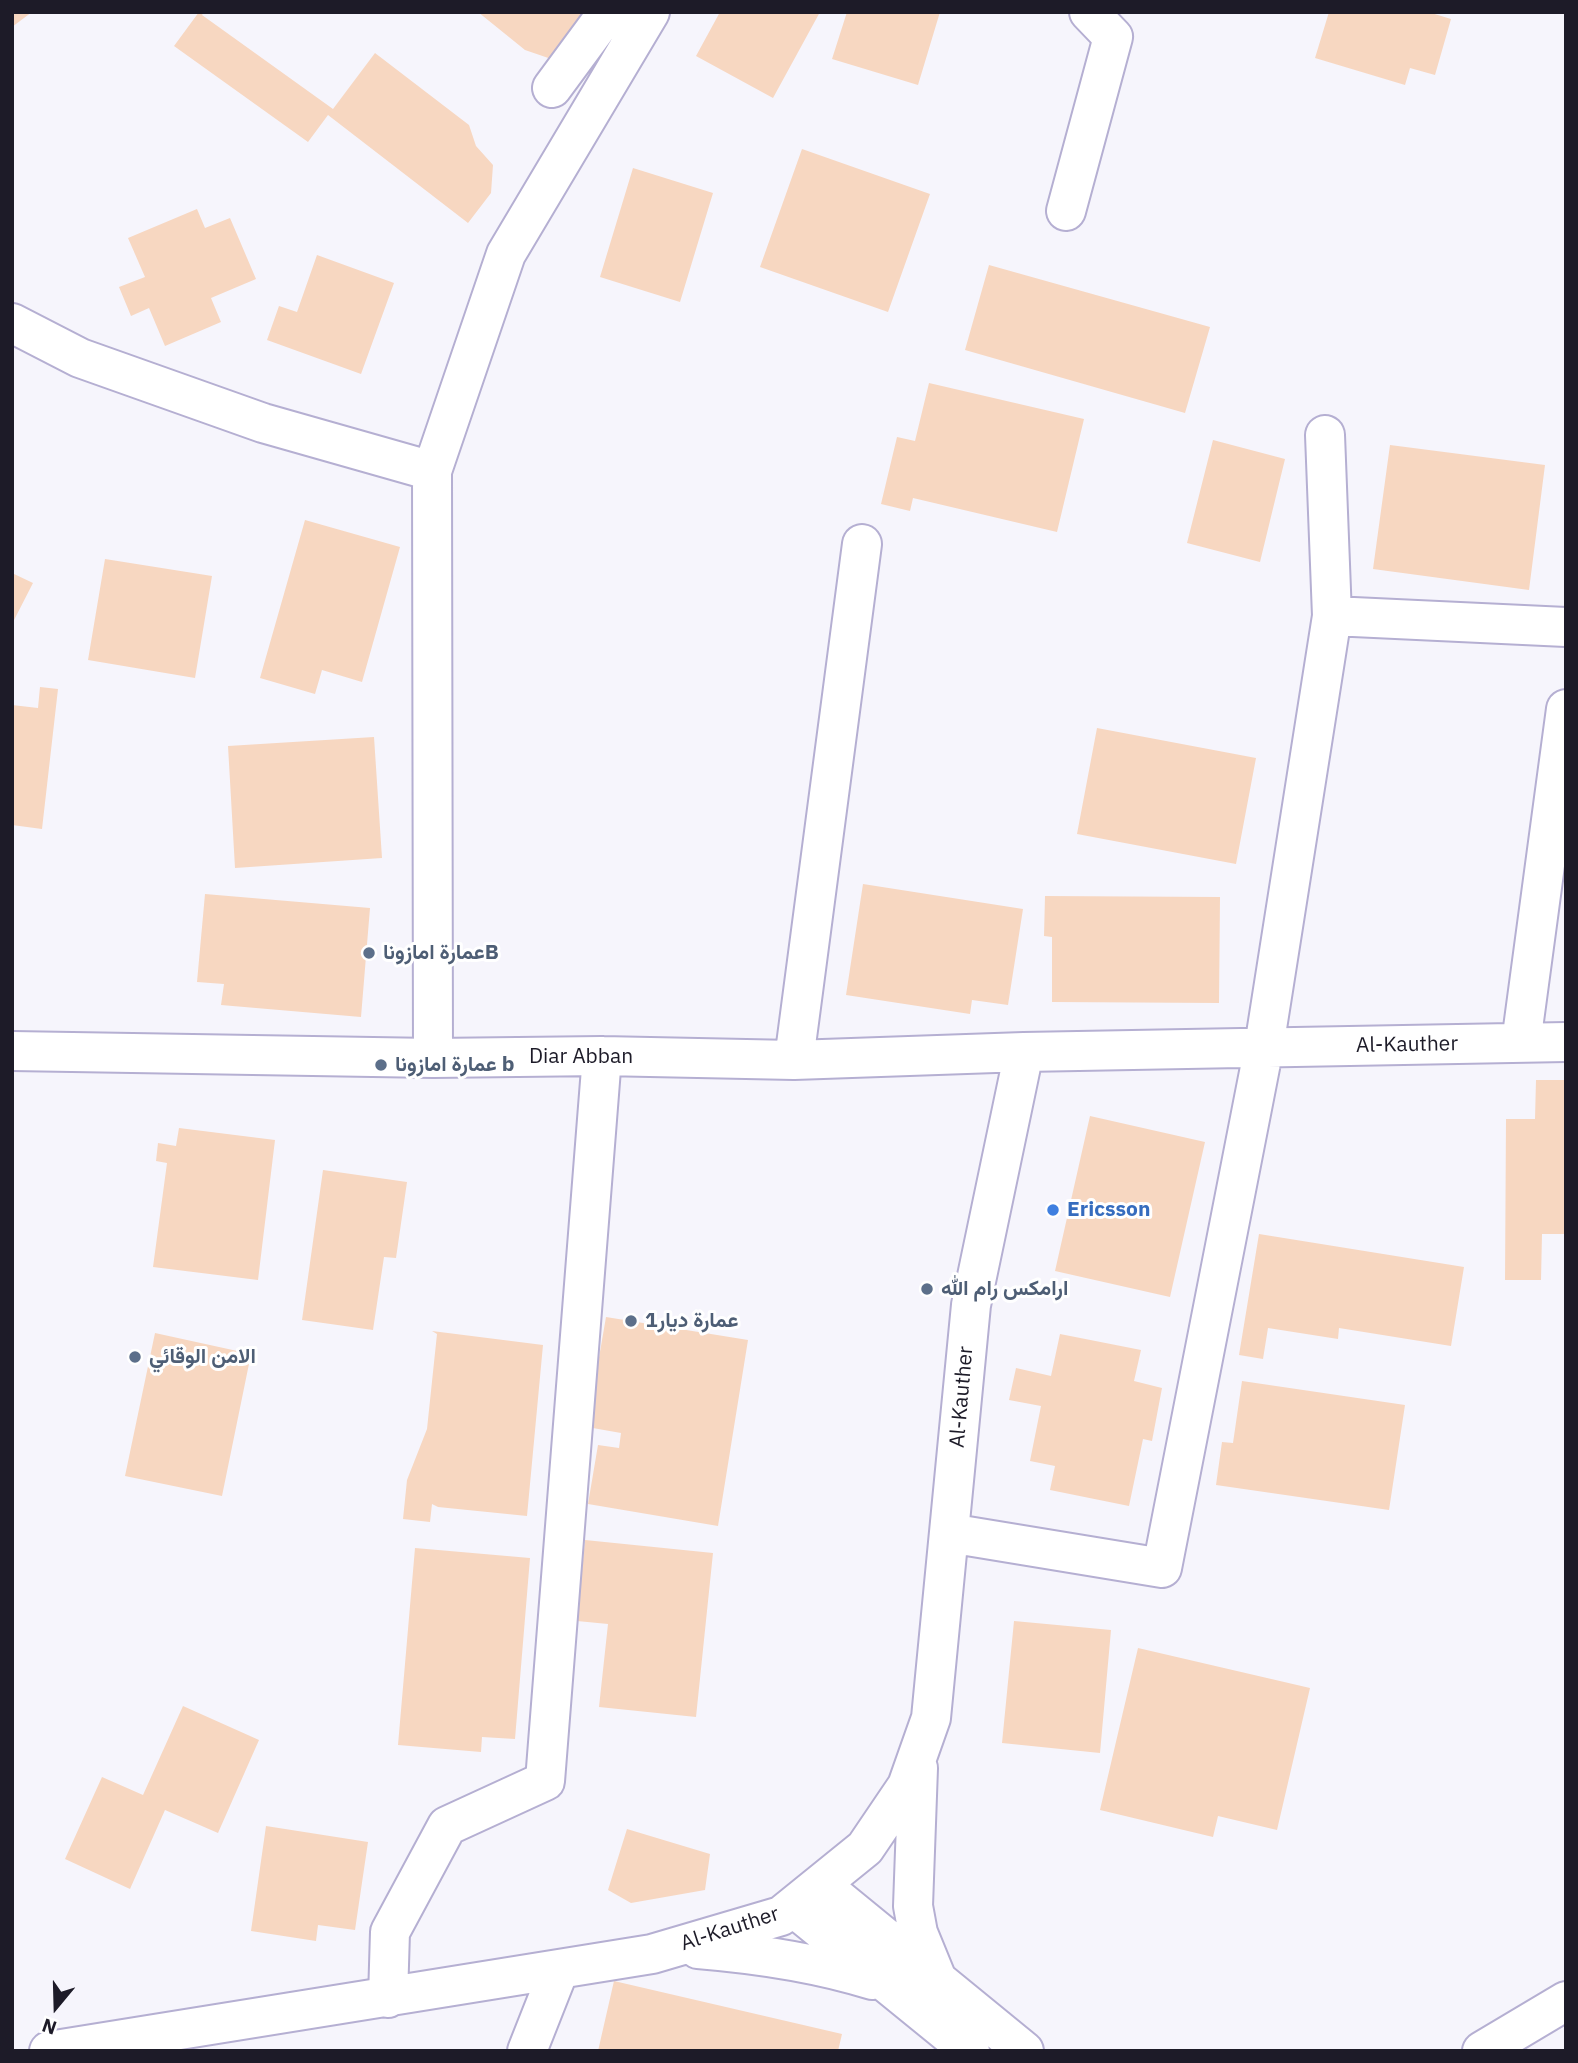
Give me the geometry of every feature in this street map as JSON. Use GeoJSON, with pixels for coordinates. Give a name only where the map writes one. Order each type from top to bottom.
{"type":"FeatureCollection","features":[{"type":"Feature","properties":{"kind":"street"},"geometry":{"type":"LineString","coordinates":[[552,88],[608,12]]}},
{"type":"Feature","properties":{"kind":"street"},"geometry":{"type":"LineString","coordinates":[[433,1058],[432,471],[506,254],[650,12]]}},
{"type":"Feature","properties":{"kind":"street"},"geometry":{"type":"LineString","coordinates":[[1066,211],[1113,37],[1089,12]]}},
{"type":"Feature","properties":{"kind":"street"},"geometry":{"type":"LineString","coordinates":[[12,323],[93,363],[263,423],[432,471]]}},
{"type":"Feature","properties":{"kind":"street"},"geometry":{"type":"LineString","coordinates":[[949,1533],[1162,1568],[1264,1047],[1332,616],[1325,435]]}},
{"type":"Feature","properties":{"kind":"street"},"geometry":{"type":"LineString","coordinates":[[794,1060],[862,544]]}},
{"type":"Feature","properties":{"kind":"street"},"geometry":{"type":"LineString","coordinates":[[1332,616],[1566,627]]}},
{"type":"Feature","properties":{"kind":"street"},"geometry":{"type":"LineString","coordinates":[[1521,1043],[1566,709]]}},
{"type":"Feature","properties":{"kind":"street","name":"Al-Kauther"},"geometry":{"type":"LineString","coordinates":[[49,2051],[652,1954],[781,1916],[865,1848],[907,1786],[931,1718],[971,1305],[1024,1052],[1566,1042]]}},
{"type":"Feature","properties":{"kind":"street","name":"Diar Abban"},"geometry":{"type":"LineString","coordinates":[[12,1051],[433,1058],[602,1056],[794,1060],[1024,1052]]}},
{"type":"Feature","properties":{"kind":"street"},"geometry":{"type":"LineString","coordinates":[[388,1998],[390,1932],[447,1826],[545,1781],[602,1056]]}},
{"type":"Feature","properties":{"kind":"street"},"geometry":{"type":"LineString","coordinates":[[919,1752],[913,1906],[918,1933],[936,1979]]}},
{"type":"Feature","properties":{"kind":"street"},"geometry":{"type":"LineString","coordinates":[[807,1896],[936,1979],[1024,2051]]}},
{"type":"Feature","properties":{"kind":"street"},"geometry":{"type":"LineString","coordinates":[[807,1896],[891,1986],[970,2051]]}},
{"type":"Feature","properties":{"kind":"street"},"geometry":{"type":"LineString","coordinates":[[675,1947],[767,1955],[841,1970],[891,1986]]}},
{"type":"Feature","properties":{"kind":"street"},"geometry":{"type":"LineString","coordinates":[[527,2051],[559,1970]]}},
{"type":"Feature","properties":{"kind":"street"},"geometry":{"type":"LineString","coordinates":[[1482,2051],[1566,2001]]}},
{"type":"Feature","properties":{"kind":"building"},"geometry":{"type":"Polygon","coordinates":[[[12,12],[32,12],[12,27],[12,12]]]}},
{"type":"Feature","properties":{"kind":"building"},"geometry":{"type":"Polygon","coordinates":[[[199,12],[204,12],[202,15],[333,109],[375,53],[469,125],[476,146],[493,165],[491,193],[468,223],[328,115],[308,142],[174,46],[199,12]]]}},
{"type":"Feature","properties":{"kind":"building"},"geometry":{"type":"Polygon","coordinates":[[[478,12],[594,12],[560,62],[525,50],[478,12]]]}},
{"type":"Feature","properties":{"kind":"building"},"geometry":{"type":"Polygon","coordinates":[[[720,12],[820,12],[773,98],[696,56],[720,12]]]}},
{"type":"Feature","properties":{"kind":"building"},"geometry":{"type":"Polygon","coordinates":[[[847,12],[940,12],[918,85],[832,59],[847,12]]]}},
{"type":"Feature","properties":{"kind":"building"},"geometry":{"type":"Polygon","coordinates":[[[1329,12],[1428,12],[1451,19],[1435,75],[1410,68],[1405,85],[1315,58],[1329,12]]]}},
{"type":"Feature","properties":{"kind":"building"},"geometry":{"type":"Polygon","coordinates":[[[802,149],[930,194],[888,312],[760,267],[802,149]]]}},
{"type":"Feature","properties":{"kind":"building"},"geometry":{"type":"Polygon","coordinates":[[[633,168],[713,193],[680,302],[600,277],[633,168]]]}},
{"type":"Feature","properties":{"kind":"building"},"geometry":{"type":"Polygon","coordinates":[[[197,209],[205,228],[230,218],[256,279],[211,298],[221,322],[165,346],[149,308],[131,316],[119,287],[145,277],[128,238],[197,209]]]}},
{"type":"Feature","properties":{"kind":"building"},"geometry":{"type":"Polygon","coordinates":[[[317,255],[394,283],[361,374],[267,340],[279,306],[297,312],[317,255]]]}},
{"type":"Feature","properties":{"kind":"building"},"geometry":{"type":"Polygon","coordinates":[[[989,265],[1210,327],[1185,413],[965,350],[989,265]]]}},
{"type":"Feature","properties":{"kind":"building"},"geometry":{"type":"Polygon","coordinates":[[[929,383],[1084,419],[1057,532],[913,498],[910,511],[881,504],[897,437],[915,441],[929,383]]]}},
{"type":"Feature","properties":{"kind":"building"},"geometry":{"type":"Polygon","coordinates":[[[1213,440],[1285,459],[1260,562],[1187,543],[1213,440]]]}},
{"type":"Feature","properties":{"kind":"building"},"geometry":{"type":"Polygon","coordinates":[[[1390,445],[1545,465],[1529,590],[1373,569],[1390,445]]]}},
{"type":"Feature","properties":{"kind":"building"},"geometry":{"type":"Polygon","coordinates":[[[305,520],[400,547],[362,682],[322,670],[315,694],[260,678],[305,520]]]}},
{"type":"Feature","properties":{"kind":"building"},"geometry":{"type":"Polygon","coordinates":[[[105,559],[212,576],[195,678],[88,660],[105,559]]]}},
{"type":"Feature","properties":{"kind":"building"},"geometry":{"type":"Polygon","coordinates":[[[12,573],[33,583],[12,624],[12,573]]]}},
{"type":"Feature","properties":{"kind":"building"},"geometry":{"type":"Polygon","coordinates":[[[40,687],[58,689],[42,829],[12,825],[12,705],[38,708],[40,687]]]}},
{"type":"Feature","properties":{"kind":"building"},"geometry":{"type":"Polygon","coordinates":[[[1097,728],[1256,758],[1236,864],[1077,834],[1097,728]]]}},
{"type":"Feature","properties":{"kind":"building"},"geometry":{"type":"Polygon","coordinates":[[[374,737],[382,858],[235,868],[228,746],[374,737]]]}},
{"type":"Feature","properties":{"kind":"building"},"geometry":{"type":"Polygon","coordinates":[[[863,884],[1023,909],[1008,1005],[972,1000],[970,1014],[846,995],[863,884]]]}},
{"type":"Feature","properties":{"kind":"building"},"geometry":{"type":"Polygon","coordinates":[[[205,894],[370,908],[361,1017],[221,1005],[224,984],[197,982],[205,894]]]}},
{"type":"Feature","properties":{"kind":"building"},"geometry":{"type":"Polygon","coordinates":[[[1045,896],[1220,897],[1219,1003],[1052,1002],[1052,937],[1044,936],[1045,896]]]}},
{"type":"Feature","properties":{"kind":"building"},"geometry":{"type":"Polygon","coordinates":[[[1536,1080],[1566,1080],[1566,1234],[1542,1234],[1541,1280],[1505,1280],[1506,1119],[1535,1119],[1536,1080]]]}},
{"type":"Feature","properties":{"kind":"building"},"geometry":{"type":"Polygon","coordinates":[[[1090,1116],[1205,1142],[1170,1297],[1055,1271],[1090,1116]]]}},
{"type":"Feature","properties":{"kind":"building"},"geometry":{"type":"Polygon","coordinates":[[[179,1128],[275,1140],[258,1280],[153,1267],[167,1163],[156,1161],[158,1143],[176,1146],[179,1128]]]}},
{"type":"Feature","properties":{"kind":"building"},"geometry":{"type":"Polygon","coordinates":[[[323,1170],[407,1182],[396,1258],[384,1257],[373,1330],[302,1320],[323,1170]]]}},
{"type":"Feature","properties":{"kind":"building"},"geometry":{"type":"Polygon","coordinates":[[[1259,1234],[1464,1267],[1451,1346],[1339,1328],[1338,1339],[1268,1328],[1263,1359],[1239,1355],[1259,1234]]]}},
{"type":"Feature","properties":{"kind":"building"},"geometry":{"type":"Polygon","coordinates":[[[606,1317],[748,1340],[718,1526],[588,1504],[598,1445],[619,1448],[621,1433],[587,1427],[606,1317]]]}},
{"type":"Feature","properties":{"kind":"building"},"geometry":{"type":"Polygon","coordinates":[[[432,1331],[543,1345],[527,1516],[438,1507],[432,1504],[430,1522],[403,1519],[407,1480],[427,1429],[437,1334],[432,1331]]]}},
{"type":"Feature","properties":{"kind":"building"},"geometry":{"type":"Polygon","coordinates":[[[155,1333],[251,1354],[222,1496],[125,1476],[155,1333]]]}},
{"type":"Feature","properties":{"kind":"building"},"geometry":{"type":"Polygon","coordinates":[[[1060,1334],[1141,1350],[1134,1381],[1162,1388],[1152,1441],[1143,1439],[1129,1506],[1050,1490],[1055,1466],[1030,1461],[1041,1406],[1009,1400],[1016,1368],[1051,1376],[1060,1334]]]}},
{"type":"Feature","properties":{"kind":"building"},"geometry":{"type":"Polygon","coordinates":[[[1242,1381],[1405,1405],[1389,1510],[1216,1485],[1222,1442],[1233,1443],[1242,1381]]]}},
{"type":"Feature","properties":{"kind":"building"},"geometry":{"type":"Polygon","coordinates":[[[585,1540],[713,1553],[696,1717],[599,1707],[608,1624],[577,1621],[585,1540]]]}},
{"type":"Feature","properties":{"kind":"building"},"geometry":{"type":"Polygon","coordinates":[[[415,1548],[530,1558],[515,1739],[482,1737],[481,1752],[398,1745],[415,1548]]]}},
{"type":"Feature","properties":{"kind":"building"},"geometry":{"type":"Polygon","coordinates":[[[1014,1621],[1111,1630],[1100,1753],[1002,1743],[1014,1621]]]}},
{"type":"Feature","properties":{"kind":"building"},"geometry":{"type":"Polygon","coordinates":[[[1138,1648],[1310,1688],[1277,1830],[1218,1816],[1213,1837],[1100,1810],[1138,1648]]]}},
{"type":"Feature","properties":{"kind":"building"},"geometry":{"type":"Polygon","coordinates":[[[183,1706],[259,1740],[218,1833],[165,1810],[130,1889],[65,1859],[102,1777],[143,1795],[183,1706]]]}},
{"type":"Feature","properties":{"kind":"building"},"geometry":{"type":"Polygon","coordinates":[[[266,1826],[368,1842],[355,1930],[318,1925],[316,1941],[251,1931],[266,1826]]]}},
{"type":"Feature","properties":{"kind":"building"},"geometry":{"type":"Polygon","coordinates":[[[627,1829],[710,1854],[705,1890],[631,1903],[608,1890],[627,1829]]]}},
{"type":"Feature","properties":{"kind":"building"},"geometry":{"type":"Polygon","coordinates":[[[614,1981],[842,2034],[838,2051],[598,2051],[614,1981]]]}},
{"type":"Feature","properties":{"kind":"place","name":"عمارة امازوناB"},"geometry":{"type":"Point","coordinates":[369,953]}},
{"type":"Feature","properties":{"kind":"place","name":"عمارة امازونا b"},"geometry":{"type":"Point","coordinates":[381,1065]}},
{"type":"Feature","properties":{"kind":"place","name":"Ericsson"},"geometry":{"type":"Point","coordinates":[1053,1210]}},
{"type":"Feature","properties":{"kind":"place","name":"ارامكس رام الله"},"geometry":{"type":"Point","coordinates":[927,1289]}},
{"type":"Feature","properties":{"kind":"place","name":"عمارة ديار1"},"geometry":{"type":"Point","coordinates":[631,1321]}},
{"type":"Feature","properties":{"kind":"place","name":"الامن الوقائي"},"geometry":{"type":"Point","coordinates":[135,1357]}}]}
